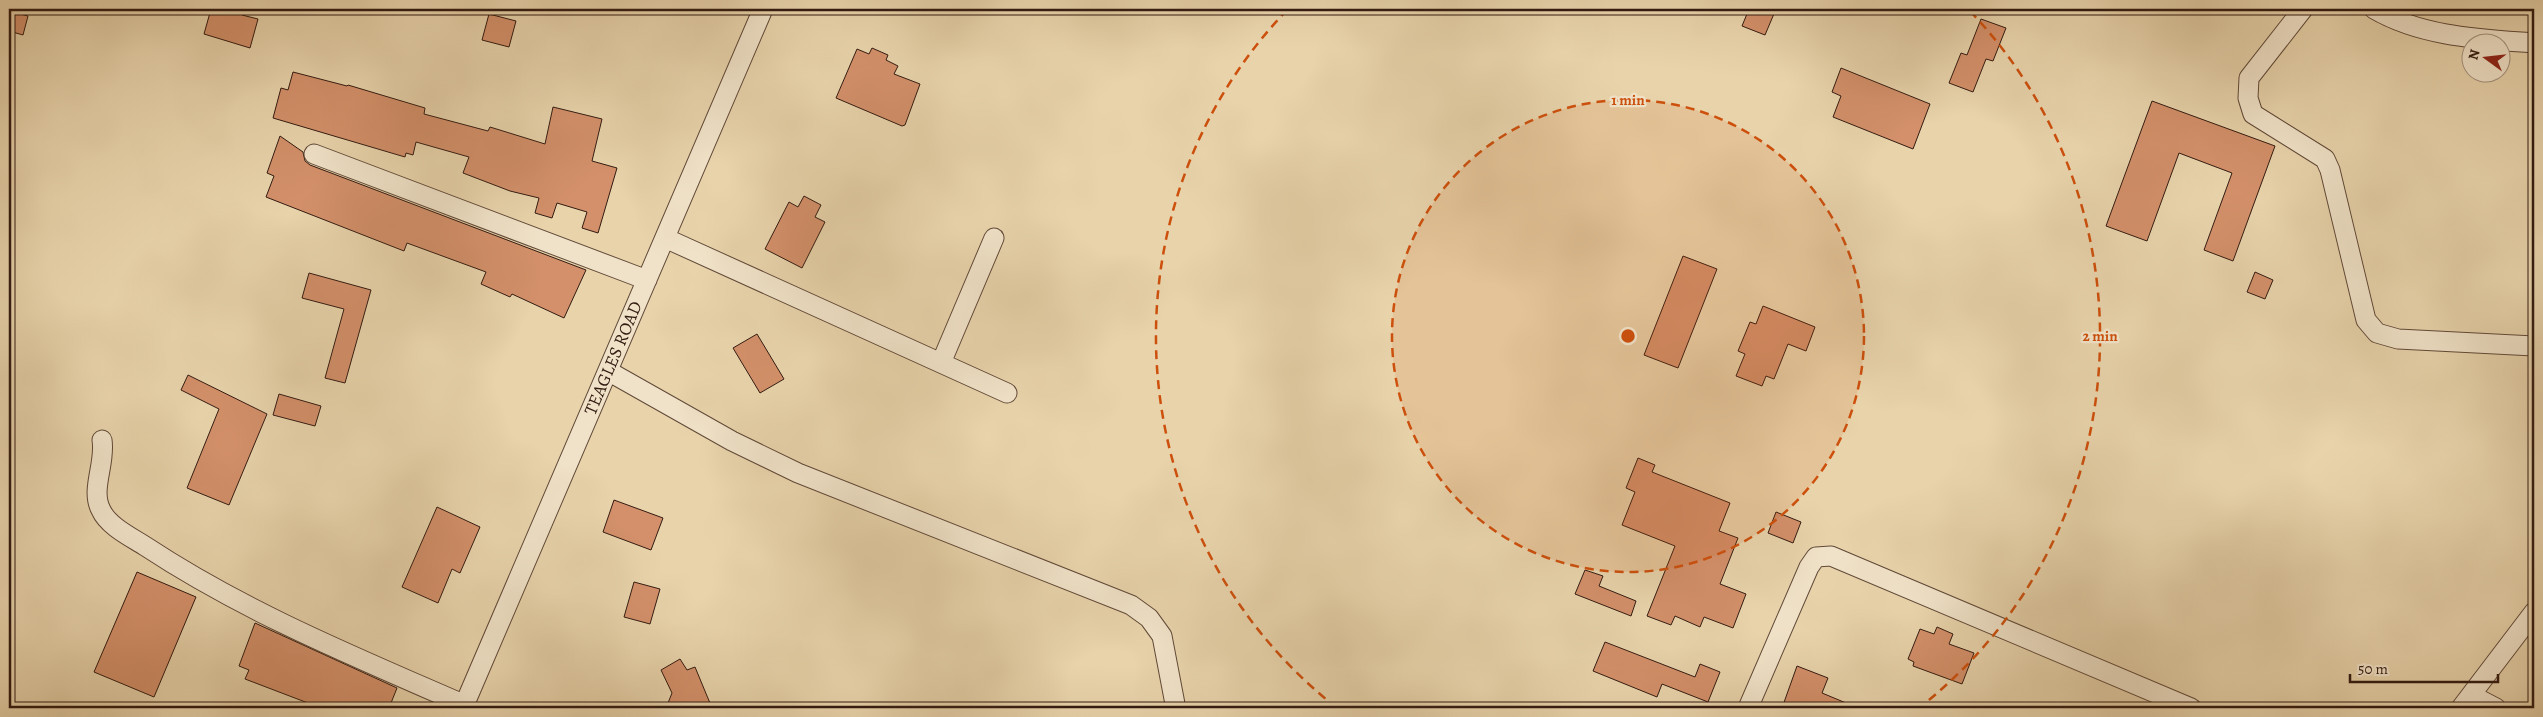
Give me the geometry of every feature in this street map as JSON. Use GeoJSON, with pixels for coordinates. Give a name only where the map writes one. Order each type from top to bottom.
{"type":"FeatureCollection","features":[{"type":"Feature","properties":{"kind":"street","name":"TEAGLES ROAD"},"geometry":{"type":"LineString","coordinates":[[464,707],[763,9]]}},
{"type":"Feature","properties":{"kind":"street"},"geometry":{"type":"LineString","coordinates":[[2303,9],[2249,78],[2248,98],[2253,114],[2325,159],[2330,170],[2366,320],[2378,333],[2398,339],[2534,346]]}},
{"type":"Feature","properties":{"kind":"street"},"geometry":{"type":"LineString","coordinates":[[2374,9],[2419,28],[2468,39],[2534,43]]}},
{"type":"Feature","properties":{"kind":"street"},"geometry":{"type":"LineString","coordinates":[[314,154],[647,280]]}},
{"type":"Feature","properties":{"kind":"street"},"geometry":{"type":"LineString","coordinates":[[665,238],[1007,393]]}},
{"type":"Feature","properties":{"kind":"street"},"geometry":{"type":"LineString","coordinates":[[941,363],[994,238]]}},
{"type":"Feature","properties":{"kind":"street"},"geometry":{"type":"LineString","coordinates":[[608,371],[732,441],[798,473],[1131,605],[1150,618],[1162,636],[1175,704]]}},
{"type":"Feature","properties":{"kind":"street"},"geometry":{"type":"LineString","coordinates":[[102,440],[105,453],[96,500],[102,513],[118,528],[192,577],[289,628],[464,707]]}},
{"type":"Feature","properties":{"kind":"street"},"geometry":{"type":"LineString","coordinates":[[1748,708],[1809,567],[1816,557],[1831,556],[2192,708]]}},
{"type":"Feature","properties":{"kind":"street"},"geometry":{"type":"LineString","coordinates":[[2496,708],[2466,702],[2532,620]]}},
{"type":"Feature","properties":{"kind":"building"},"geometry":{"type":"Polygon","coordinates":[[[211,9],[224,12],[225,9],[244,9],[242,15],[258,19],[250,48],[204,34],[211,9]]]}},
{"type":"Feature","properties":{"kind":"building"},"geometry":{"type":"Polygon","coordinates":[[[1749,9],[1776,9],[1765,35],[1742,26],[1749,9]]]}},
{"type":"Feature","properties":{"kind":"building"},"geometry":{"type":"Polygon","coordinates":[[[9,11],[28,16],[23,35],[9,31],[9,11]]]}},
{"type":"Feature","properties":{"kind":"building"},"geometry":{"type":"Polygon","coordinates":[[[489,14],[516,21],[509,47],[482,40],[489,14]]]}},
{"type":"Feature","properties":{"kind":"building"},"geometry":{"type":"Polygon","coordinates":[[[1981,19],[2006,28],[1993,61],[1986,59],[1973,92],[1949,83],[1961,53],[1967,55],[1981,19]]]}},
{"type":"Feature","properties":{"kind":"building"},"geometry":{"type":"Polygon","coordinates":[[[872,48],[888,55],[886,60],[898,66],[894,74],[920,84],[905,125],[902,126],[836,98],[857,49],[869,54],[872,48]]]}},
{"type":"Feature","properties":{"kind":"building"},"geometry":{"type":"Polygon","coordinates":[[[1841,68],[1930,104],[1913,149],[1833,117],[1841,96],[1832,92],[1841,68]]]}},
{"type":"Feature","properties":{"kind":"building"},"geometry":{"type":"Polygon","coordinates":[[[293,72],[348,85],[425,108],[424,114],[488,131],[490,127],[545,144],[553,107],[602,119],[592,161],[617,168],[598,233],[582,228],[587,212],[557,203],[552,218],[535,213],[539,198],[510,191],[463,173],[469,157],[416,142],[413,155],[406,153],[405,157],[273,118],[281,88],[288,90],[293,72]]]}},
{"type":"Feature","properties":{"kind":"building"},"geometry":{"type":"Polygon","coordinates":[[[2152,101],[2275,146],[2233,261],[2204,250],[2232,173],[2179,153],[2147,241],[2106,226],[2152,101]]]}},
{"type":"Feature","properties":{"kind":"building"},"geometry":{"type":"Polygon","coordinates":[[[280,136],[303,152],[305,161],[310,165],[586,270],[564,318],[512,294],[510,297],[481,284],[486,272],[407,243],[404,251],[266,197],[274,176],[267,173],[280,136]]]}},
{"type":"Feature","properties":{"kind":"building"},"geometry":{"type":"Polygon","coordinates":[[[804,196],[821,205],[815,217],[825,222],[802,268],[765,249],[789,202],[798,207],[804,196]]]}},
{"type":"Feature","properties":{"kind":"building"},"geometry":{"type":"Polygon","coordinates":[[[1683,256],[1717,269],[1678,368],[1644,355],[1683,256]]]}},
{"type":"Feature","properties":{"kind":"building"},"geometry":{"type":"Polygon","coordinates":[[[2255,272],[2273,280],[2265,299],[2247,292],[2255,272]]]}},
{"type":"Feature","properties":{"kind":"building"},"geometry":{"type":"Polygon","coordinates":[[[309,273],[371,290],[345,383],[325,378],[344,309],[302,298],[309,273]]]}},
{"type":"Feature","properties":{"kind":"building"},"geometry":{"type":"Polygon","coordinates":[[[1763,306],[1815,327],[1806,351],[1788,344],[1774,379],[1766,376],[1762,386],[1736,376],[1745,354],[1738,351],[1750,322],[1756,324],[1763,306]]]}},
{"type":"Feature","properties":{"kind":"building"},"geometry":{"type":"Polygon","coordinates":[[[757,334],[784,379],[760,393],[733,348],[757,334]]]}},
{"type":"Feature","properties":{"kind":"building"},"geometry":{"type":"Polygon","coordinates":[[[188,375],[267,414],[229,505],[187,488],[219,409],[181,390],[188,375]]]}},
{"type":"Feature","properties":{"kind":"building"},"geometry":{"type":"Polygon","coordinates":[[[279,394],[321,406],[315,426],[273,415],[279,394]]]}},
{"type":"Feature","properties":{"kind":"building"},"geometry":{"type":"Polygon","coordinates":[[[1638,458],[1655,465],[1652,472],[1730,503],[1719,531],[1738,538],[1720,584],[1746,594],[1733,628],[1704,617],[1700,627],[1675,616],[1671,625],[1647,616],[1675,546],[1622,525],[1635,492],[1626,488],[1638,458]]]}},
{"type":"Feature","properties":{"kind":"building"},"geometry":{"type":"Polygon","coordinates":[[[614,500],[663,518],[651,550],[603,532],[614,500]]]}},
{"type":"Feature","properties":{"kind":"building"},"geometry":{"type":"Polygon","coordinates":[[[437,507],[480,527],[460,573],[452,569],[438,603],[402,587],[437,507]]]}},
{"type":"Feature","properties":{"kind":"building"},"geometry":{"type":"Polygon","coordinates":[[[1776,512],[1801,522],[1793,543],[1768,533],[1776,512]]]}},
{"type":"Feature","properties":{"kind":"building"},"geometry":{"type":"Polygon","coordinates":[[[1585,570],[1603,576],[1599,586],[1636,601],[1631,616],[1575,594],[1585,570]]]}},
{"type":"Feature","properties":{"kind":"building"},"geometry":{"type":"Polygon","coordinates":[[[137,572],[196,597],[154,697],[94,672],[137,572]]]}},
{"type":"Feature","properties":{"kind":"building"},"geometry":{"type":"Polygon","coordinates":[[[634,582],[660,589],[650,624],[624,617],[634,582]]]}},
{"type":"Feature","properties":{"kind":"building"},"geometry":{"type":"Polygon","coordinates":[[[255,623],[397,688],[389,708],[321,708],[245,679],[249,670],[239,666],[255,623]]]}},
{"type":"Feature","properties":{"kind":"building"},"geometry":{"type":"Polygon","coordinates":[[[1937,627],[1953,634],[1949,644],[1974,653],[1962,684],[1913,666],[1914,662],[1908,659],[1920,629],[1934,634],[1937,627]]]}},
{"type":"Feature","properties":{"kind":"building"},"geometry":{"type":"Polygon","coordinates":[[[1605,642],[1695,677],[1700,664],[1720,672],[1708,702],[1662,684],[1657,697],[1593,671],[1605,642]]]}},
{"type":"Feature","properties":{"kind":"building"},"geometry":{"type":"Polygon","coordinates":[[[680,659],[687,670],[695,667],[712,708],[666,708],[672,693],[661,670],[680,659]]]}},
{"type":"Feature","properties":{"kind":"building"},"geometry":{"type":"Polygon","coordinates":[[[1797,666],[1828,678],[1822,693],[1858,708],[1782,708],[1797,666]]]}}]}
